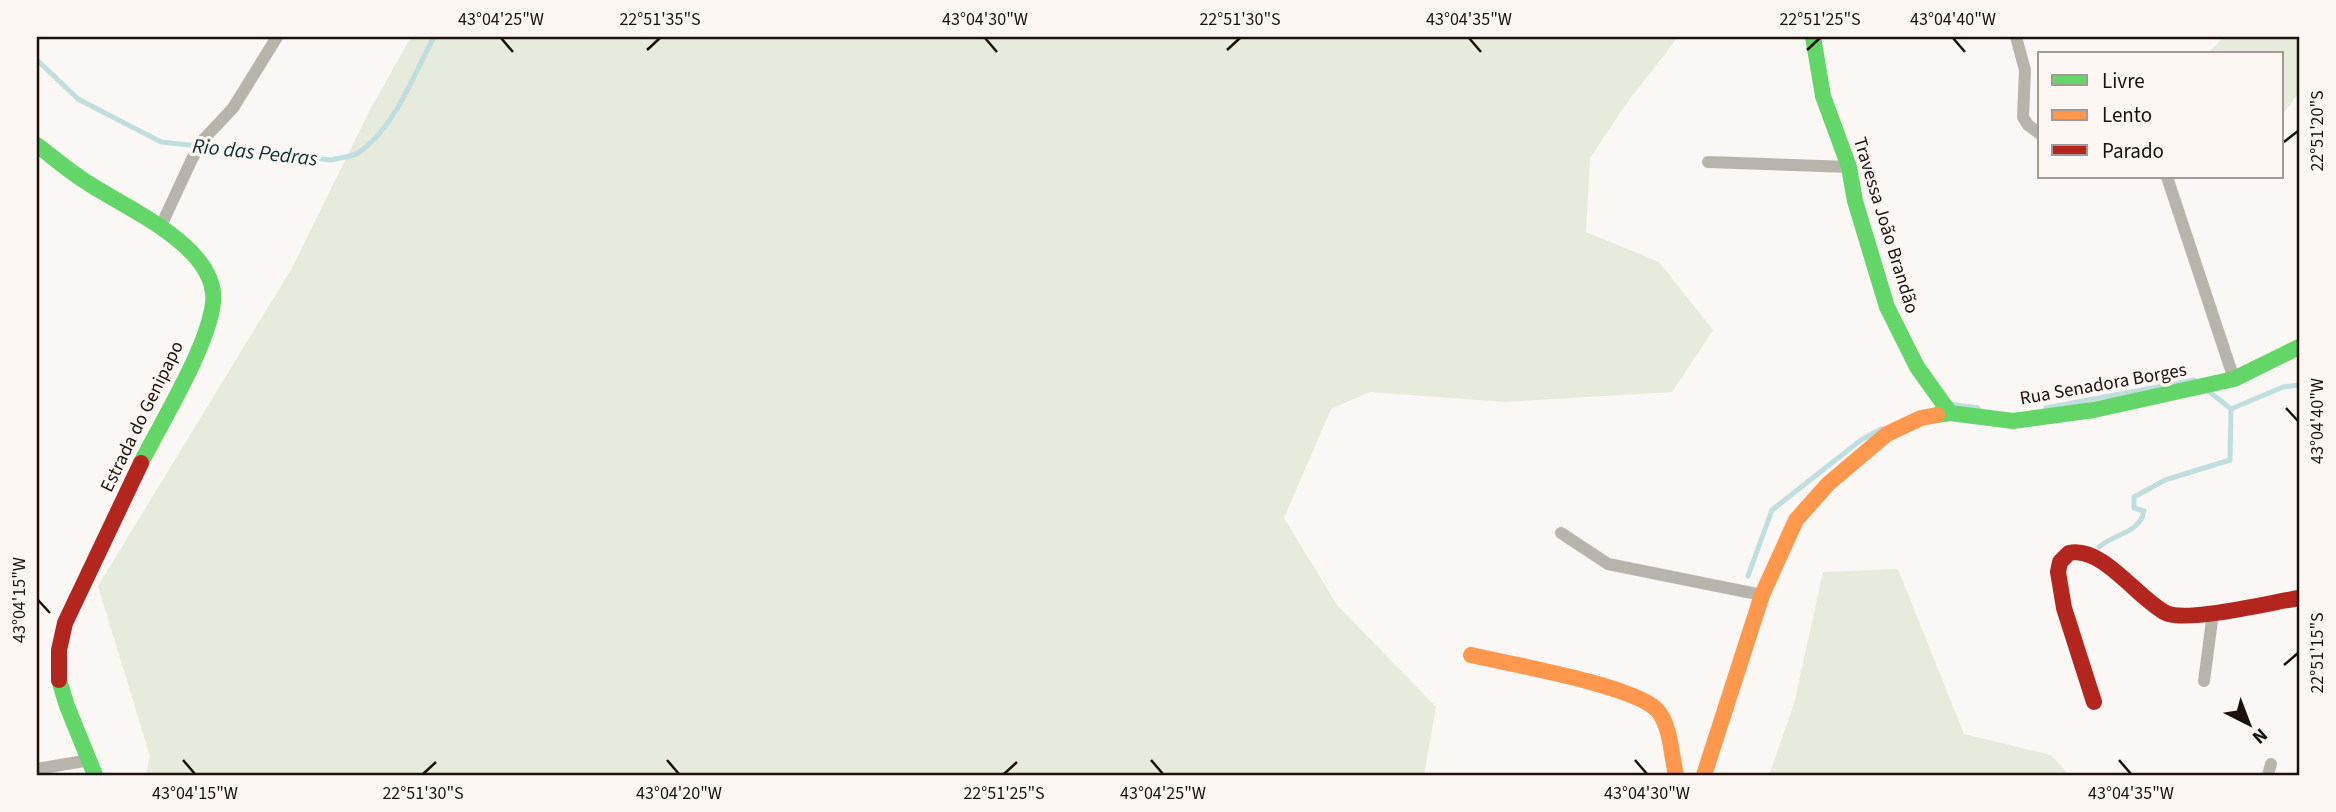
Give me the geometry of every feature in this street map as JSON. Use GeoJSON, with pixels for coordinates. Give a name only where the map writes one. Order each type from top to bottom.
{"type":"FeatureCollection","features":[{"type":"Feature","properties":{"kind":"street"},"geometry":{"type":"LineString","coordinates":[[160,228],[202,141],[233,108],[277,37]]}},
{"type":"Feature","properties":{"kind":"street","name":"Travessa João Brandão"},"geometry":{"type":"LineString","coordinates":[[1814,37],[1823,96],[1849,167],[1855,201],[1887,307],[1917,367],[1950,413]]}},
{"type":"Feature","properties":{"kind":"street"},"geometry":{"type":"LineString","coordinates":[[2016,37],[2025,70],[2023,117],[2038,132]]}},
{"type":"Feature","properties":{"kind":"street","name":"Estrada do Genipapo"},"geometry":{"type":"LineString","coordinates":[[37,145],[85,182],[180,243],[205,271],[212,286],[212,310],[206,332],[66,621],[59,647],[57,666],[67,702],[93,768]]}},
{"type":"Feature","properties":{"kind":"street"},"geometry":{"type":"LineString","coordinates":[[1708,162],[1849,167]]}},
{"type":"Feature","properties":{"kind":"street"},"geometry":{"type":"LineString","coordinates":[[2167,178],[2234,379]]}},
{"type":"Feature","properties":{"kind":"street","name":"Rua Senadora Borges"},"geometry":{"type":"LineString","coordinates":[[1704,775],[1762,595],[1796,520],[1828,484],[1887,434],[1921,418],[1950,413],[2013,421],[2094,410],[2234,379],[2299,347]]}},
{"type":"Feature","properties":{"kind":"street"},"geometry":{"type":"LineString","coordinates":[[1561,533],[1608,564],[1762,595]]}},
{"type":"Feature","properties":{"kind":"street"},"geometry":{"type":"LineString","coordinates":[[2094,702],[2065,610],[2058,574],[2060,562],[2067,554],[2078,551],[2089,554],[2160,611],[2179,616],[2299,598]]}},
{"type":"Feature","properties":{"kind":"street"},"geometry":{"type":"LineString","coordinates":[[2204,681],[2213,613]]}},
{"type":"Feature","properties":{"kind":"street"},"geometry":{"type":"LineString","coordinates":[[1471,655],[1578,680],[1647,701],[1656,709],[1662,720],[1676,775]]}},
{"type":"Feature","properties":{"kind":"street"},"geometry":{"type":"LineString","coordinates":[[37,769],[93,768]]}},
{"type":"Feature","properties":{"kind":"shaded area"},"geometry":{"type":"Polygon","coordinates":[[[411,37],[1678,37],[1626,104],[1590,158],[1586,232],[1659,262],[1713,330],[1672,392],[1504,402],[1370,392],[1331,409],[1284,518],[1337,605],[1436,707],[1424,775],[146,775],[150,756],[98,586],[292,268],[370,110],[411,37]]]}},
{"type":"Feature","properties":{"kind":"shaded area"},"geometry":{"type":"Polygon","coordinates":[[[2224,37],[2299,37],[2299,93],[2284,112],[2284,52],[2209,52],[2224,37]]]}},
{"type":"Feature","properties":{"kind":"shaded area"},"geometry":{"type":"Polygon","coordinates":[[[1898,569],[1964,734],[2051,755],[2069,775],[1769,775],[1794,704],[1823,572],[1898,569]]]}},
{"type":"Feature","properties":{"kind":"waterway","name":"Rio das Pedras"},"geometry":{"type":"LineString","coordinates":[[37,60],[78,99],[161,142],[331,160],[358,153],[383,130],[402,100],[434,37]]}},
{"type":"Feature","properties":{"kind":"waterway"},"geometry":{"type":"LineString","coordinates":[[2046,408],[2194,380],[2200,384]]}},
{"type":"Feature","properties":{"kind":"waterway"},"geometry":{"type":"LineString","coordinates":[[2099,547],[2132,529],[2141,519],[2144,511],[2134,508],[2134,497],[2165,480],[2230,460],[2231,409],[2283,387],[2299,385]]}},
{"type":"Feature","properties":{"kind":"waterway"},"geometry":{"type":"LineString","coordinates":[[2207,390],[2231,409]]}},
{"type":"Feature","properties":{"kind":"waterway"},"geometry":{"type":"LineString","coordinates":[[1949,404],[1978,408]]}},
{"type":"Feature","properties":{"kind":"waterway"},"geometry":{"type":"LineString","coordinates":[[1748,576],[1772,510],[1861,440],[1881,429]]}},
{"type":"Feature","properties":{"kind":"traffic: fast"},"geometry":{"type":"LineString","coordinates":[[1813,37],[1823,96],[1849,167],[1855,201],[1887,307],[1917,367],[1950,413]]}},
{"type":"Feature","properties":{"kind":"traffic: fast"},"geometry":{"type":"LineString","coordinates":[[37,145],[81,179],[146,218],[186,247],[201,264],[211,283],[213,303],[203,341],[141,463]]}},
{"type":"Feature","properties":{"kind":"traffic: fast"},"geometry":{"type":"LineString","coordinates":[[1937,415],[1950,413],[2013,421],[2094,410],[2234,379],[2299,347]]}},
{"type":"Feature","properties":{"kind":"traffic: fast"},"geometry":{"type":"LineString","coordinates":[[59,680],[95,775]]}},
{"type":"Feature","properties":{"kind":"traffic: slow"},"geometry":{"type":"LineString","coordinates":[[1704,775],[1762,595],[1796,520],[1828,484],[1887,434],[1921,418],[1937,415]]}},
{"type":"Feature","properties":{"kind":"traffic: slow"},"geometry":{"type":"LineString","coordinates":[[1471,655],[1596,684],[1642,700],[1656,709],[1665,723],[1676,775]]}},
{"type":"Feature","properties":{"kind":"traffic: jam"},"geometry":{"type":"LineString","coordinates":[[59,680],[59,650],[65,623],[141,463]]}},
{"type":"Feature","properties":{"kind":"traffic: jam"},"geometry":{"type":"LineString","coordinates":[[2094,702],[2064,608],[2058,572],[2060,562],[2069,553],[2094,557],[2107,565],[2166,613],[2210,614],[2299,598]]}}]}
